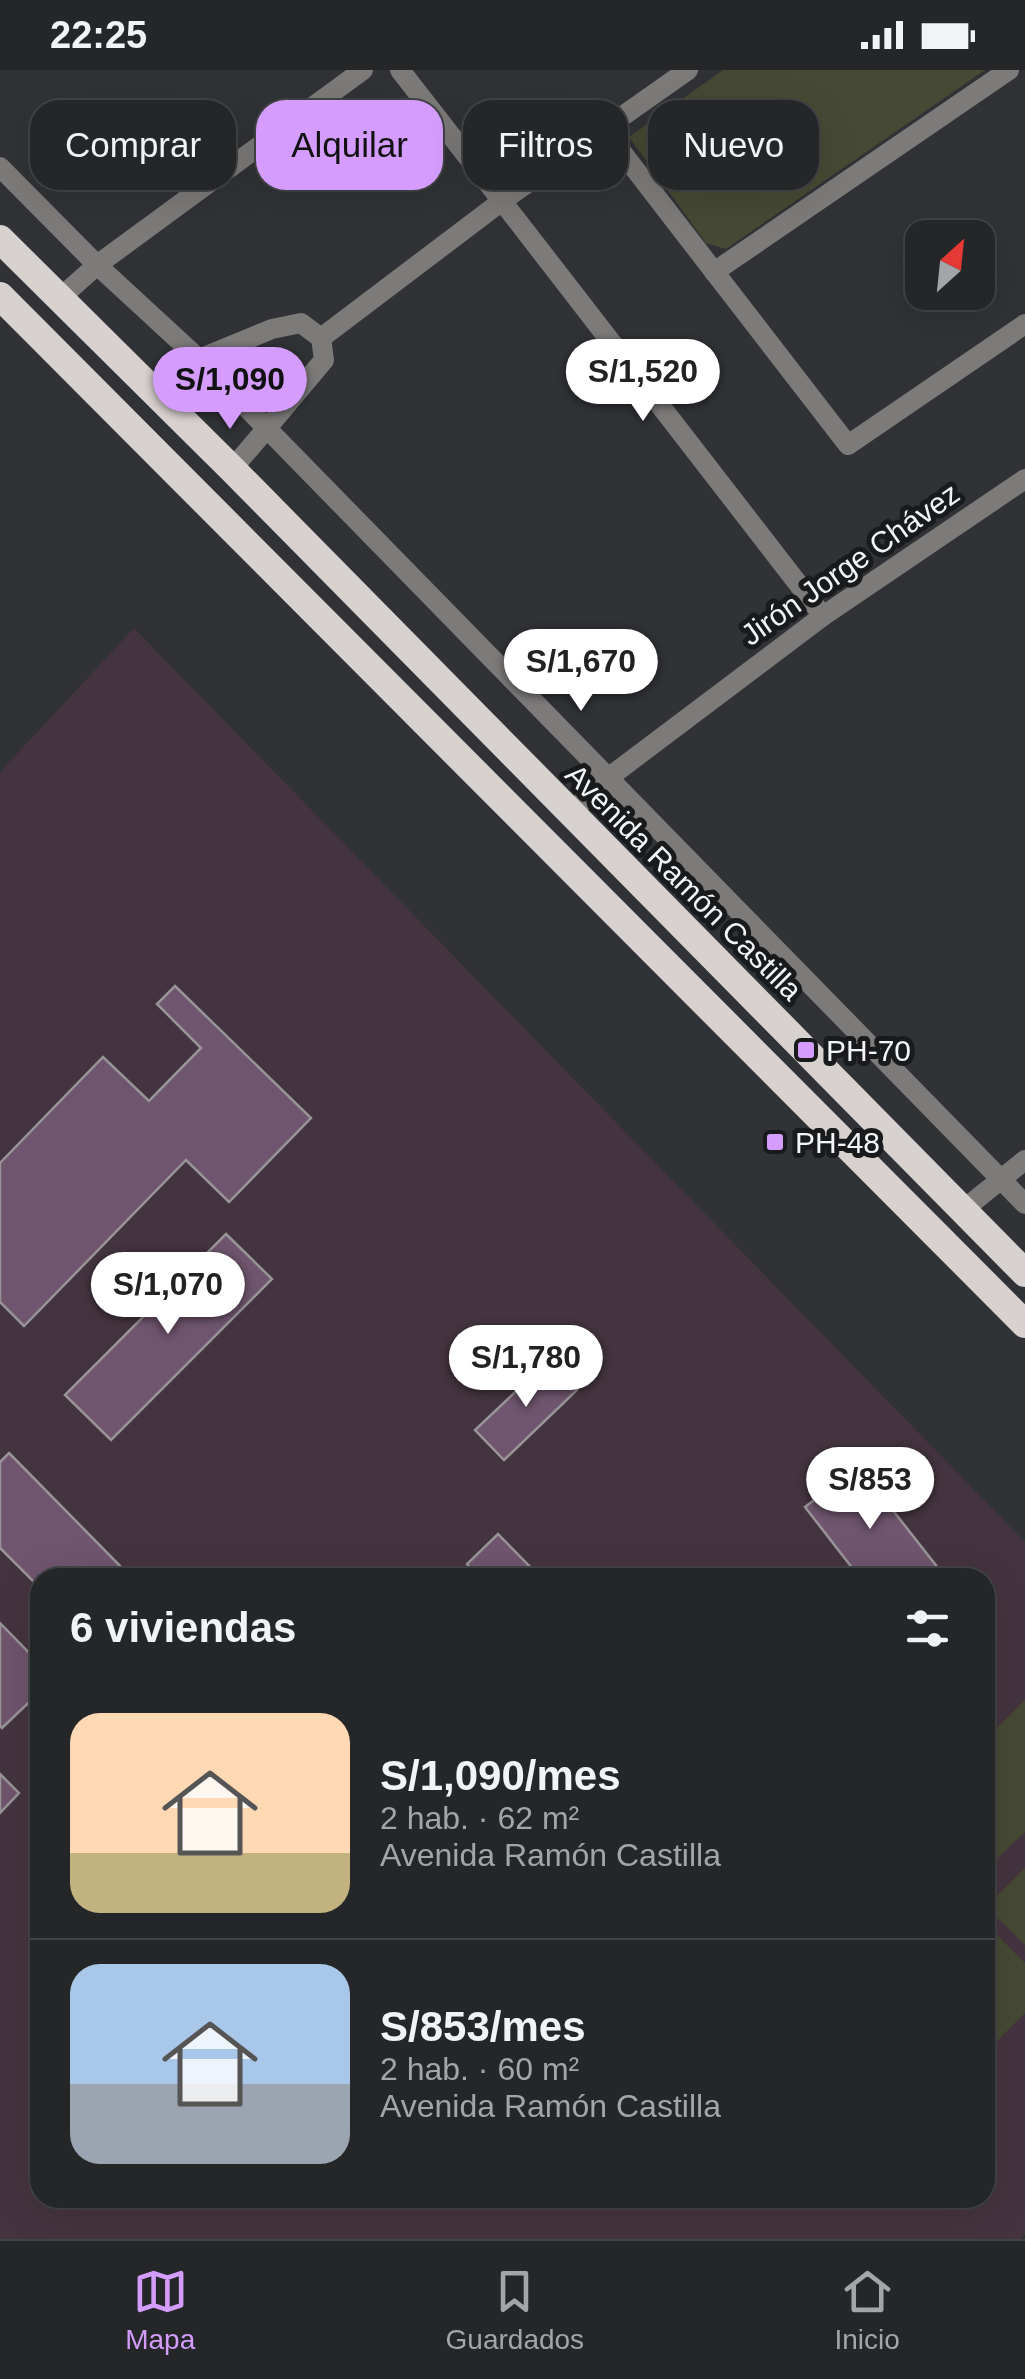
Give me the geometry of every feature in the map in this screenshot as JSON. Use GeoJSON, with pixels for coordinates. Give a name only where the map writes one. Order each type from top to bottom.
{"type":"FeatureCollection","features":[{"type":"Feature","properties":{"kind":"highway","name":"Avenida Ramón Castilla"},"geometry":{"type":"LineString","coordinates":[[0,239],[1025,1273]]}},
{"type":"Feature","properties":{"kind":"highway"},"geometry":{"type":"LineString","coordinates":[[0,296],[1025,1324]]}},
{"type":"Feature","properties":{"kind":"street"},"geometry":{"type":"LineString","coordinates":[[60,299],[98,265],[363,70]]}},
{"type":"Feature","properties":{"kind":"street"},"geometry":{"type":"LineString","coordinates":[[400,70],[824,616]]}},
{"type":"Feature","properties":{"kind":"street"},"geometry":{"type":"LineString","coordinates":[[628,112],[688,70]]}},
{"type":"Feature","properties":{"kind":"street"},"geometry":{"type":"LineString","coordinates":[[714,272],[1009,70]]}},
{"type":"Feature","properties":{"kind":"street"},"geometry":{"type":"LineString","coordinates":[[628,160],[848,445],[1025,324]]}},
{"type":"Feature","properties":{"kind":"street"},"geometry":{"type":"LineString","coordinates":[[0,167],[199,359],[1025,1204]]}},
{"type":"Feature","properties":{"kind":"street"},"geometry":{"type":"LineString","coordinates":[[321,338],[518,190]]}},
{"type":"Feature","properties":{"kind":"street"},"geometry":{"type":"LineString","coordinates":[[199,359],[272,329],[302,323],[321,338],[324,360],[232,469]]}},
{"type":"Feature","properties":{"kind":"street","name":"Jirón Jorge Chávez"},"geometry":{"type":"LineString","coordinates":[[570,812],[608,778],[824,616],[1025,479]]}},
{"type":"Feature","properties":{"kind":"street"},"geometry":{"type":"LineString","coordinates":[[963,1210],[1025,1160]]}},
{"type":"Feature","properties":{"kind":"shaded area"},"geometry":{"type":"Polygon","coordinates":[[[134,628],[1025,1542],[1025,2234],[1020,2239],[0,2239],[0,772],[134,628]]]}},
{"type":"Feature","properties":{"kind":"green space"},"geometry":{"type":"Polygon","coordinates":[[[723,70],[985,70],[819,185],[819,100],[681,100],[723,70]]]}},
{"type":"Feature","properties":{"kind":"green space"},"geometry":{"type":"Polygon","coordinates":[[[648,123],[648,163],[629,137],[648,123]]]}},
{"type":"Feature","properties":{"kind":"green space"},"geometry":{"type":"Polygon","coordinates":[[[668,190],[811,190],[726,249],[706,243],[668,190]]]}},
{"type":"Feature","properties":{"kind":"green space"},"geometry":{"type":"Polygon","coordinates":[[[1025,1700],[1025,1832],[998,1858],[995,1855],[995,1730],[1025,1700]]]}},
{"type":"Feature","properties":{"kind":"green space"},"geometry":{"type":"Polygon","coordinates":[[[1025,1868],[1025,1945],[995,1916],[995,1898],[1025,1868]]]}},
{"type":"Feature","properties":{"kind":"green space"},"geometry":{"type":"Polygon","coordinates":[[[995,1933],[1025,1963],[1025,2013],[995,2043],[995,1933]]]}},
{"type":"Feature","properties":{"kind":"building"},"geometry":{"type":"Polygon","coordinates":[[[175,986],[311,1118],[229,1202],[186,1160],[24,1326],[0,1302],[0,1163],[103,1057],[149,1101],[201,1048],[157,1004],[175,986]]]}},
{"type":"Feature","properties":{"kind":"building"},"geometry":{"type":"Polygon","coordinates":[[[226,1234],[272,1279],[111,1440],[65,1395],[226,1234]]]}},
{"type":"Feature","properties":{"kind":"building"},"geometry":{"type":"Polygon","coordinates":[[[548,1361],[577,1390],[504,1460],[475,1430],[548,1361]]]}},
{"type":"Feature","properties":{"kind":"building"},"geometry":{"type":"Polygon","coordinates":[[[9,1453],[122,1568],[30,1568],[30,1578],[0,1548],[0,1462],[9,1453]]]}},
{"type":"Feature","properties":{"kind":"building"},"geometry":{"type":"Polygon","coordinates":[[[858,1466],[938,1568],[852,1568],[805,1507],[858,1466]]]}},
{"type":"Feature","properties":{"kind":"building"},"geometry":{"type":"Polygon","coordinates":[[[498,1534],[531,1568],[470,1568],[467,1564],[498,1534]]]}},
{"type":"Feature","properties":{"kind":"building"},"geometry":{"type":"Polygon","coordinates":[[[0,1623],[30,1654],[30,1701],[0,1726],[0,1623]]]}},
{"type":"Feature","properties":{"kind":"building"},"geometry":{"type":"Polygon","coordinates":[[[0,1774],[19,1793],[0,1813],[0,1774]]]}},
{"type":"Feature","properties":{"kind":"place","name":"PH-70"},"geometry":{"type":"Point","coordinates":[806,1050]}},
{"type":"Feature","properties":{"kind":"place","name":"PH-48"},"geometry":{"type":"Point","coordinates":[775,1142]}}]}
